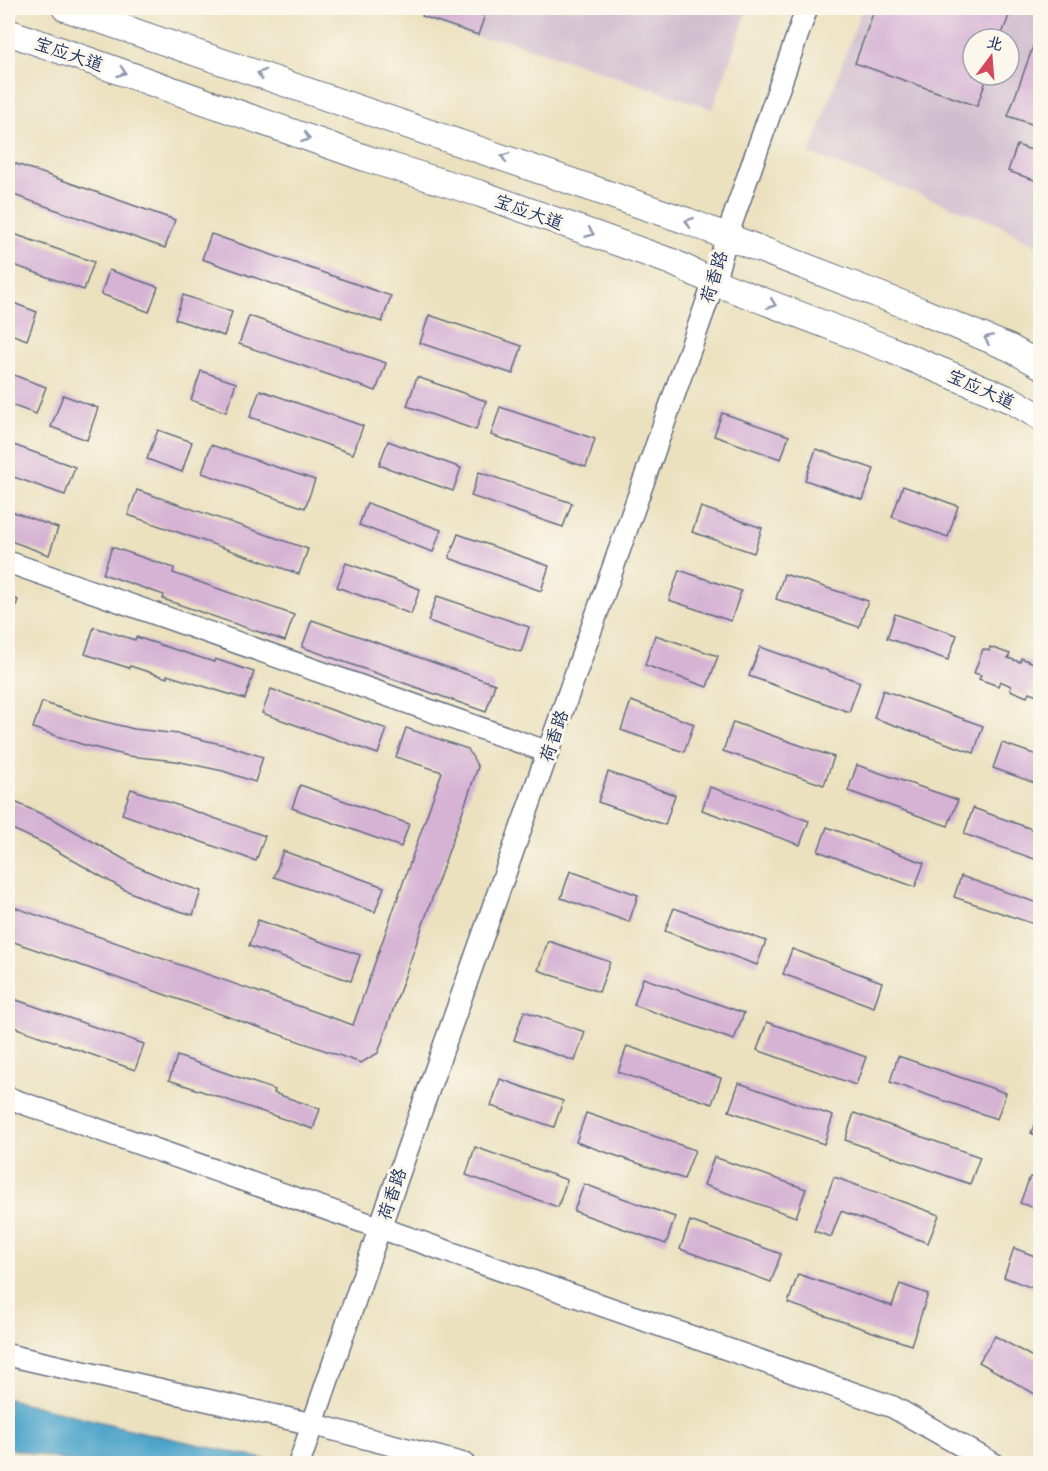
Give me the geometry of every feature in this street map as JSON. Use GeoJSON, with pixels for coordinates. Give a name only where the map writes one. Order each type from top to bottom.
{"type":"FeatureCollection","features":[{"type":"Feature","properties":{"kind":"main road"},"geometry":{"type":"LineString","coordinates":[[65,8],[528,165],[727,236],[931,315],[1010,348],[1041,365]]}},
{"type":"Feature","properties":{"kind":"main road","name":"宝应大道"},"geometry":{"type":"LineString","coordinates":[[8,32],[368,159],[480,194],[672,262],[714,282],[889,349],[1012,401],[1041,417]]}},
{"type":"Feature","properties":{"kind":"street","name":"荷香路"},"geometry":{"type":"LineString","coordinates":[[300,1461],[380,1227],[714,282],[727,236],[807,8]]}},
{"type":"Feature","properties":{"kind":"street"},"geometry":{"type":"LineString","coordinates":[[8,562],[548,752]]}},
{"type":"Feature","properties":{"kind":"street"},"geometry":{"type":"LineString","coordinates":[[8,1098],[893,1407],[994,1464]]}},
{"type":"Feature","properties":{"kind":"street"},"geometry":{"type":"LineString","coordinates":[[8,1355],[312,1424],[464,1464]]}},
{"type":"Feature","properties":{"kind":"shaded area"},"geometry":{"type":"Polygon","coordinates":[[[394,8],[748,8],[713,109],[507,40],[479,38],[394,8]]]}},
{"type":"Feature","properties":{"kind":"shaded area"},"geometry":{"type":"Polygon","coordinates":[[[862,8],[1040,8],[1040,247],[995,223],[810,154],[862,8]]]}},
{"type":"Feature","properties":{"kind":"water"},"geometry":{"type":"Polygon","coordinates":[[[8,1399],[281,1463],[77,1463],[8,1448],[8,1399]]]}},
{"type":"Feature","properties":{"kind":"building"},"geometry":{"type":"Polygon","coordinates":[[[425,8],[487,9],[478,35],[422,16],[425,8]]]}},
{"type":"Feature","properties":{"kind":"building"},"geometry":{"type":"Polygon","coordinates":[[[875,8],[1012,8],[1005,27],[961,27],[961,87],[984,87],[977,106],[855,63],[875,8]]]}},
{"type":"Feature","properties":{"kind":"building"},"geometry":{"type":"Polygon","coordinates":[[[1040,27],[1040,127],[1008,116],[1018,87],[1021,87],[1021,80],[1040,27]]]}},
{"type":"Feature","properties":{"kind":"building"},"geometry":{"type":"Polygon","coordinates":[[[1017,145],[1040,153],[1040,182],[1008,171],[1017,145]]]}},
{"type":"Feature","properties":{"kind":"building"},"geometry":{"type":"Polygon","coordinates":[[[8,161],[175,220],[165,248],[8,193],[8,161]]]}},
{"type":"Feature","properties":{"kind":"building"},"geometry":{"type":"Polygon","coordinates":[[[8,232],[94,262],[84,290],[8,263],[8,232]]]}},
{"type":"Feature","properties":{"kind":"building"},"geometry":{"type":"Polygon","coordinates":[[[211,234],[391,296],[382,322],[202,259],[211,234]]]}},
{"type":"Feature","properties":{"kind":"building"},"geometry":{"type":"Polygon","coordinates":[[[109,270],[158,287],[149,312],[101,294],[109,270]]]}},
{"type":"Feature","properties":{"kind":"building"},"geometry":{"type":"Polygon","coordinates":[[[183,295],[232,312],[224,336],[175,319],[183,295]]]}},
{"type":"Feature","properties":{"kind":"building"},"geometry":{"type":"Polygon","coordinates":[[[8,301],[37,312],[27,340],[8,333],[8,301]]]}},
{"type":"Feature","properties":{"kind":"building"},"geometry":{"type":"Polygon","coordinates":[[[429,315],[522,346],[513,374],[420,343],[429,315]]]}},
{"type":"Feature","properties":{"kind":"building"},"geometry":{"type":"Polygon","coordinates":[[[249,316],[386,363],[376,391],[239,344],[249,316]]]}},
{"type":"Feature","properties":{"kind":"building"},"geometry":{"type":"Polygon","coordinates":[[[201,371],[236,383],[226,412],[191,400],[201,371]]]}},
{"type":"Feature","properties":{"kind":"building"},"geometry":{"type":"Polygon","coordinates":[[[8,373],[46,387],[36,414],[8,404],[8,373]]]}},
{"type":"Feature","properties":{"kind":"building"},"geometry":{"type":"Polygon","coordinates":[[[417,377],[486,401],[476,430],[407,406],[417,377]]]}},
{"type":"Feature","properties":{"kind":"building"},"geometry":{"type":"Polygon","coordinates":[[[260,390],[363,426],[353,454],[250,417],[260,390]]]}},
{"type":"Feature","properties":{"kind":"building"},"geometry":{"type":"Polygon","coordinates":[[[63,395],[98,408],[87,440],[51,427],[63,395]]]}},
{"type":"Feature","properties":{"kind":"building"},"geometry":{"type":"Polygon","coordinates":[[[500,407],[595,439],[586,467],[491,435],[500,407]]]}},
{"type":"Feature","properties":{"kind":"building"},"geometry":{"type":"Polygon","coordinates":[[[722,413],[789,436],[781,459],[714,436],[722,413]]]}},
{"type":"Feature","properties":{"kind":"building"},"geometry":{"type":"Polygon","coordinates":[[[158,430],[192,442],[182,472],[147,459],[158,430]]]}},
{"type":"Feature","properties":{"kind":"building"},"geometry":{"type":"Polygon","coordinates":[[[388,441],[461,468],[453,491],[379,465],[388,441]]]}},
{"type":"Feature","properties":{"kind":"building"},"geometry":{"type":"Polygon","coordinates":[[[8,443],[75,467],[65,495],[8,475],[8,443]]]}},
{"type":"Feature","properties":{"kind":"building"},"geometry":{"type":"Polygon","coordinates":[[[211,445],[315,480],[305,508],[202,473],[211,445]]]}},
{"type":"Feature","properties":{"kind":"building"},"geometry":{"type":"Polygon","coordinates":[[[816,449],[874,469],[863,500],[805,480],[816,449]]]}},
{"type":"Feature","properties":{"kind":"building"},"geometry":{"type":"Polygon","coordinates":[[[479,472],[572,503],[563,527],[471,496],[479,472]]]}},
{"type":"Feature","properties":{"kind":"building"},"geometry":{"type":"Polygon","coordinates":[[[903,486],[958,506],[948,537],[892,517],[903,486]]]}},
{"type":"Feature","properties":{"kind":"building"},"geometry":{"type":"Polygon","coordinates":[[[137,490],[308,549],[299,574],[128,515],[137,490]]]}},
{"type":"Feature","properties":{"kind":"building"},"geometry":{"type":"Polygon","coordinates":[[[367,503],[441,530],[433,552],[359,525],[367,503]]]}},
{"type":"Feature","properties":{"kind":"building"},"geometry":{"type":"Polygon","coordinates":[[[701,507],[762,528],[754,553],[692,532],[701,507]]]}},
{"type":"Feature","properties":{"kind":"building"},"geometry":{"type":"Polygon","coordinates":[[[8,510],[58,528],[49,555],[8,540],[8,510]]]}},
{"type":"Feature","properties":{"kind":"building"},"geometry":{"type":"Polygon","coordinates":[[[458,534],[549,566],[541,591],[449,558],[458,534]]]}},
{"type":"Feature","properties":{"kind":"building"},"geometry":{"type":"Polygon","coordinates":[[[112,547],[174,568],[173,573],[294,615],[285,641],[163,599],[164,595],[103,574],[112,547]]]}},
{"type":"Feature","properties":{"kind":"building"},"geometry":{"type":"Polygon","coordinates":[[[346,563],[420,589],[411,614],[337,587],[346,563]]]}},
{"type":"Feature","properties":{"kind":"building"},"geometry":{"type":"Polygon","coordinates":[[[679,570],[741,591],[731,621],[669,600],[679,570]]]}},
{"type":"Feature","properties":{"kind":"building"},"geometry":{"type":"Polygon","coordinates":[[[784,574],[868,601],[859,627],[776,599],[784,574]]]}},
{"type":"Feature","properties":{"kind":"building"},"geometry":{"type":"Polygon","coordinates":[[[8,596],[18,600],[8,629],[8,596]]]}},
{"type":"Feature","properties":{"kind":"building"},"geometry":{"type":"Polygon","coordinates":[[[437,596],[529,627],[521,652],[428,621],[437,596]]]}},
{"type":"Feature","properties":{"kind":"building"},"geometry":{"type":"Polygon","coordinates":[[[895,614],[957,635],[948,660],[887,638],[895,614]]]}},
{"type":"Feature","properties":{"kind":"building"},"geometry":{"type":"Polygon","coordinates":[[[312,620],[495,684],[486,712],[302,647],[312,620]]]}},
{"type":"Feature","properties":{"kind":"building"},"geometry":{"type":"Polygon","coordinates":[[[94,627],[135,640],[136,637],[214,662],[215,659],[254,672],[245,699],[167,675],[167,678],[85,654],[94,627]]]}},
{"type":"Feature","properties":{"kind":"building"},"geometry":{"type":"Polygon","coordinates":[[[655,635],[718,656],[707,687],[645,665],[655,635]]]}},
{"type":"Feature","properties":{"kind":"building"},"geometry":{"type":"Polygon","coordinates":[[[760,647],[860,682],[849,712],[749,676],[760,647]]]}},
{"type":"Feature","properties":{"kind":"building"},"geometry":{"type":"Polygon","coordinates":[[[990,647],[1010,654],[1008,658],[1020,662],[1021,658],[1039,665],[1037,668],[1040,669],[1040,684],[1037,695],[1029,692],[1027,697],[1010,690],[1011,686],[1000,681],[998,686],[979,679],[981,675],[974,673],[983,649],[989,651],[990,647]]]}},
{"type":"Feature","properties":{"kind":"building"},"geometry":{"type":"Polygon","coordinates":[[[271,689],[387,729],[378,754],[262,713],[271,689]]]}},
{"type":"Feature","properties":{"kind":"building"},"geometry":{"type":"Polygon","coordinates":[[[883,690],[983,726],[974,753],[874,718],[883,690]]]}},
{"type":"Feature","properties":{"kind":"building"},"geometry":{"type":"Polygon","coordinates":[[[631,701],[694,724],[684,752],[621,730],[631,701]]]}},
{"type":"Feature","properties":{"kind":"building"},"geometry":{"type":"Polygon","coordinates":[[[42,702],[90,718],[134,729],[179,734],[263,757],[255,782],[223,771],[176,761],[128,756],[33,728],[42,702]]]}},
{"type":"Feature","properties":{"kind":"building"},"geometry":{"type":"Polygon","coordinates":[[[733,722],[834,757],[824,785],[723,751],[733,722]]]}},
{"type":"Feature","properties":{"kind":"building"},"geometry":{"type":"Polygon","coordinates":[[[406,728],[468,749],[478,767],[378,1053],[361,1063],[8,940],[8,905],[353,1025],[442,772],[396,757],[406,728]]]}},
{"type":"Feature","properties":{"kind":"building"},"geometry":{"type":"Polygon","coordinates":[[[1002,743],[1040,756],[1040,785],[993,768],[1002,743]]]}},
{"type":"Feature","properties":{"kind":"building"},"geometry":{"type":"Polygon","coordinates":[[[857,765],[958,800],[948,826],[848,791],[857,765]]]}},
{"type":"Feature","properties":{"kind":"building"},"geometry":{"type":"Polygon","coordinates":[[[608,772],[675,795],[665,825],[598,802],[608,772]]]}},
{"type":"Feature","properties":{"kind":"building"},"geometry":{"type":"Polygon","coordinates":[[[300,785],[409,824],[401,847],[292,808],[300,785]]]}},
{"type":"Feature","properties":{"kind":"building"},"geometry":{"type":"Polygon","coordinates":[[[710,787],[809,821],[800,845],[702,810],[710,787]]]}},
{"type":"Feature","properties":{"kind":"building"},"geometry":{"type":"Polygon","coordinates":[[[131,789],[265,836],[256,861],[122,814],[131,789]]]}},
{"type":"Feature","properties":{"kind":"building"},"geometry":{"type":"Polygon","coordinates":[[[8,799],[55,820],[136,866],[201,891],[193,915],[160,905],[123,889],[45,844],[8,827],[8,799]]]}},
{"type":"Feature","properties":{"kind":"building"},"geometry":{"type":"Polygon","coordinates":[[[973,808],[1040,832],[1040,861],[964,834],[973,808]]]}},
{"type":"Feature","properties":{"kind":"building"},"geometry":{"type":"Polygon","coordinates":[[[827,827],[924,863],[915,887],[818,851],[827,827]]]}},
{"type":"Feature","properties":{"kind":"building"},"geometry":{"type":"Polygon","coordinates":[[[283,851],[384,887],[375,912],[274,877],[283,851]]]}},
{"type":"Feature","properties":{"kind":"building"},"geometry":{"type":"Polygon","coordinates":[[[570,871],[638,895],[629,922],[561,898],[570,871]]]}},
{"type":"Feature","properties":{"kind":"building"},"geometry":{"type":"Polygon","coordinates":[[[961,876],[1040,904],[1040,926],[954,897],[961,876]]]}},
{"type":"Feature","properties":{"kind":"building"},"geometry":{"type":"Polygon","coordinates":[[[674,908],[766,941],[757,965],[665,931],[674,908]]]}},
{"type":"Feature","properties":{"kind":"building"},"geometry":{"type":"Polygon","coordinates":[[[258,920],[360,955],[351,981],[249,946],[258,920]]]}},
{"type":"Feature","properties":{"kind":"building"},"geometry":{"type":"Polygon","coordinates":[[[548,941],[610,962],[599,992],[538,970],[548,941]]]}},
{"type":"Feature","properties":{"kind":"building"},"geometry":{"type":"Polygon","coordinates":[[[792,949],[882,982],[874,1007],[783,974],[792,949]]]}},
{"type":"Feature","properties":{"kind":"building"},"geometry":{"type":"Polygon","coordinates":[[[643,978],[744,1013],[734,1040],[634,1005],[643,978]]]}},
{"type":"Feature","properties":{"kind":"building"},"geometry":{"type":"Polygon","coordinates":[[[8,997],[144,1044],[135,1070],[8,1025],[8,997]]]}},
{"type":"Feature","properties":{"kind":"building"},"geometry":{"type":"Polygon","coordinates":[[[524,1011],[585,1032],[575,1061],[514,1040],[524,1011]]]}},
{"type":"Feature","properties":{"kind":"building"},"geometry":{"type":"Polygon","coordinates":[[[767,1022],[866,1057],[856,1085],[757,1050],[767,1022]]]}},
{"type":"Feature","properties":{"kind":"building"},"geometry":{"type":"Polygon","coordinates":[[[627,1046],[721,1078],[712,1104],[618,1072],[627,1046]]]}},
{"type":"Feature","properties":{"kind":"building"},"geometry":{"type":"Polygon","coordinates":[[[177,1056],[275,1090],[274,1093],[320,1109],[313,1129],[169,1080],[177,1056]]]}},
{"type":"Feature","properties":{"kind":"building"},"geometry":{"type":"Polygon","coordinates":[[[898,1056],[1006,1093],[997,1119],[890,1082],[898,1056]]]}},
{"type":"Feature","properties":{"kind":"building"},"geometry":{"type":"Polygon","coordinates":[[[500,1079],[563,1101],[554,1127],[491,1106],[500,1079]]]}},
{"type":"Feature","properties":{"kind":"building"},"geometry":{"type":"Polygon","coordinates":[[[739,1083],[833,1116],[824,1144],[729,1111],[739,1083]]]}},
{"type":"Feature","properties":{"kind":"building"},"geometry":{"type":"Polygon","coordinates":[[[1040,1109],[1040,1137],[1031,1133],[1040,1109]]]}},
{"type":"Feature","properties":{"kind":"building"},"geometry":{"type":"Polygon","coordinates":[[[586,1113],[695,1150],[684,1179],[576,1142],[586,1113]]]}},
{"type":"Feature","properties":{"kind":"building"},"geometry":{"type":"Polygon","coordinates":[[[854,1113],[980,1157],[970,1184],[845,1140],[854,1113]]]}},
{"type":"Feature","properties":{"kind":"building"},"geometry":{"type":"Polygon","coordinates":[[[475,1147],[567,1180],[558,1207],[466,1175],[475,1147]]]}},
{"type":"Feature","properties":{"kind":"building"},"geometry":{"type":"Polygon","coordinates":[[[714,1157],[806,1189],[796,1217],[704,1185],[714,1157]]]}},
{"type":"Feature","properties":{"kind":"building"},"geometry":{"type":"Polygon","coordinates":[[[834,1177],[939,1215],[928,1243],[841,1211],[831,1237],[814,1231],[834,1177]]]}},
{"type":"Feature","properties":{"kind":"building"},"geometry":{"type":"Polygon","coordinates":[[[1030,1177],[1040,1180],[1040,1210],[1020,1203],[1030,1177]]]}},
{"type":"Feature","properties":{"kind":"building"},"geometry":{"type":"Polygon","coordinates":[[[584,1184],[675,1217],[666,1244],[574,1211],[584,1184]]]}},
{"type":"Feature","properties":{"kind":"building"},"geometry":{"type":"Polygon","coordinates":[[[690,1221],[781,1254],[771,1282],[680,1249],[690,1221]]]}},
{"type":"Feature","properties":{"kind":"building"},"geometry":{"type":"Polygon","coordinates":[[[1014,1248],[1040,1258],[1040,1291],[1004,1277],[1014,1248]]]}},
{"type":"Feature","properties":{"kind":"building"},"geometry":{"type":"Polygon","coordinates":[[[798,1274],[892,1306],[900,1284],[928,1294],[911,1345],[788,1303],[798,1274]]]}},
{"type":"Feature","properties":{"kind":"building"},"geometry":{"type":"Polygon","coordinates":[[[995,1336],[1040,1361],[1040,1397],[979,1362],[995,1336]]]}}]}
